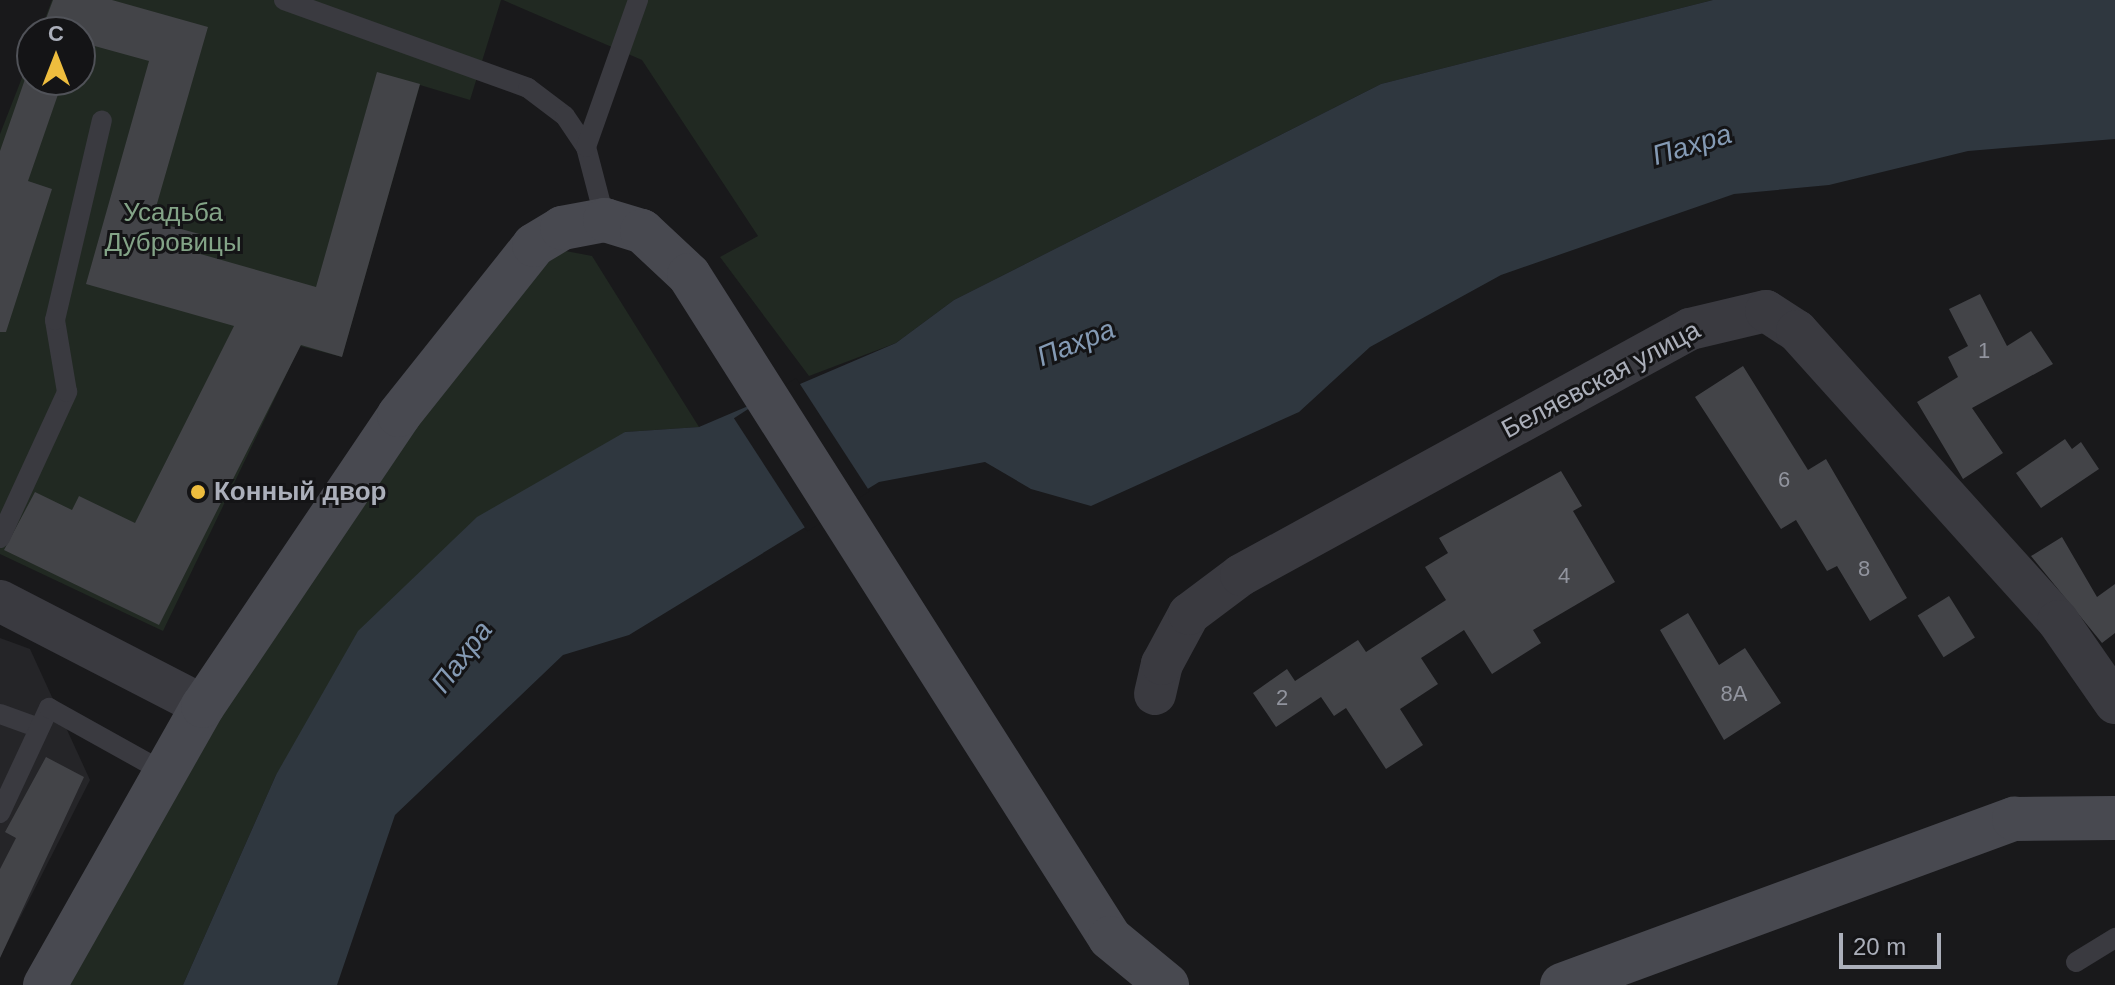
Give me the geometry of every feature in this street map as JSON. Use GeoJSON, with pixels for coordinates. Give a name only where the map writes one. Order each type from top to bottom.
{"type":"FeatureCollection","features":[{"type":"Feature","properties":{"kind":"main road"},"geometry":{"type":"LineString","coordinates":[[45,985],[203,706],[399,415],[503,277],[562,228],[605,220],[642,231],[689,275],[1030,818],[1110,938],[1167,985]]}},
{"type":"Feature","properties":{"kind":"main road"},"geometry":{"type":"LineString","coordinates":[[1562,985],[2014,819],[2115,818]]}},
{"type":"Feature","properties":{"kind":"street","name":"Беляевская улица"},"geometry":{"type":"LineString","coordinates":[[1155,694],[1162,664],[1189,614],[1241,575],[1690,329],[1766,311],[1797,331],[2058,621],[2115,703]]}},
{"type":"Feature","properties":{"kind":"street"},"geometry":{"type":"LineString","coordinates":[[0,601],[203,706]]}},
{"type":"Feature","properties":{"kind":"lane"},"geometry":{"type":"LineString","coordinates":[[284,0],[528,88],[565,116],[586,147],[605,220]]}},
{"type":"Feature","properties":{"kind":"lane"},"geometry":{"type":"LineString","coordinates":[[586,147],[638,0]]}},
{"type":"Feature","properties":{"kind":"lane"},"geometry":{"type":"LineString","coordinates":[[0,538],[67,392],[55,320],[102,120]]}},
{"type":"Feature","properties":{"kind":"lane"},"geometry":{"type":"LineString","coordinates":[[0,813],[49,708],[164,772]]}},
{"type":"Feature","properties":{"kind":"lane"},"geometry":{"type":"LineString","coordinates":[[0,714],[39,728]]}},
{"type":"Feature","properties":{"kind":"lane"},"geometry":{"type":"LineString","coordinates":[[2076,962],[2115,938]]}},
{"type":"Feature","properties":{"kind":"shaded area"},"geometry":{"type":"Polygon","coordinates":[[[0,638],[30,649],[90,780],[0,957],[0,638]]]}},
{"type":"Feature","properties":{"kind":"green space","name":"Усадьба Дубровицы"},"geometry":{"type":"Polygon","coordinates":[[[52,0],[501,0],[470,100],[420,85],[342,357],[300,346],[163,631],[0,554],[0,134],[16,93],[16,96],[96,96],[96,16],[46,16],[52,0]]]}},
{"type":"Feature","properties":{"kind":"green space"},"geometry":{"type":"Polygon","coordinates":[[[503,0],[1713,0],[1381,84],[954,300],[896,343],[809,376],[720,257],[758,236],[642,60],[503,0]]]}},
{"type":"Feature","properties":{"kind":"green space"},"geometry":{"type":"Polygon","coordinates":[[[534,245],[592,256],[699,427],[625,432],[276,775],[183,985],[45,985],[94,894],[534,245]]]}},
{"type":"Feature","properties":{"kind":"water","name":"Пахра"},"geometry":{"type":"Polygon","coordinates":[[[1713,0],[2115,0],[2115,139],[1968,151],[1829,185],[1734,194],[1501,275],[1370,347],[1299,412],[1091,506],[1031,489],[985,462],[879,482],[629,635],[563,655],[395,815],[337,985],[183,985],[276,775],[358,631],[477,517],[625,432],[699,427],[896,343],[954,300],[1381,84],[1713,0]]]}},
{"type":"Feature","properties":{"kind":"pier"},"geometry":{"type":"Polygon","coordinates":[[[796,378],[870,491],[807,532],[734,418],[796,378]]]}},
{"type":"Feature","properties":{"kind":"building"},"geometry":{"type":"Polygon","coordinates":[[[53,0],[112,0],[208,27],[152,221],[203,235],[197,253],[316,287],[377,72],[420,84],[342,357],[301,345],[159,625],[4,550],[35,492],[72,510],[79,496],[135,523],[234,326],[86,284],[149,61],[96,46],[96,16],[47,16],[53,0]]]}},
{"type":"Feature","properties":{"kind":"building"},"geometry":{"type":"Polygon","coordinates":[[[19,96],[57,96],[28,181],[52,189],[6,332],[0,332],[0,151],[19,96]]]}},
{"type":"Feature","properties":{"kind":"building"},"geometry":{"type":"Polygon","coordinates":[[[1980,294],[2007,346],[2031,331],[2053,364],[1972,408],[2003,453],[1963,479],[1917,402],[1958,377],[1948,357],[1968,346],[1949,309],[1980,294]]]}},
{"type":"Feature","properties":{"kind":"building"},"geometry":{"type":"Polygon","coordinates":[[[1743,366],[1808,470],[1826,459],[1907,598],[1870,621],[1837,566],[1827,571],[1796,520],[1781,529],[1695,397],[1743,366]]]}},
{"type":"Feature","properties":{"kind":"building"},"geometry":{"type":"Polygon","coordinates":[[[2065,439],[2072,449],[2081,442],[2099,469],[2041,508],[2016,473],[2065,439]]]}},
{"type":"Feature","properties":{"kind":"building"},"geometry":{"type":"Polygon","coordinates":[[[1561,471],[1582,506],[1573,511],[1615,582],[1533,630],[1541,643],[1492,674],[1464,630],[1421,658],[1438,684],[1400,709],[1423,745],[1386,769],[1346,708],[1334,716],[1321,697],[1276,727],[1253,693],[1287,669],[1295,681],[1358,640],[1366,652],[1446,600],[1425,567],[1448,553],[1439,538],[1561,471]]]}},
{"type":"Feature","properties":{"kind":"building"},"geometry":{"type":"Polygon","coordinates":[[[2062,537],[2097,597],[2115,584],[2115,633],[2102,643],[2031,556],[2062,537]]]}},
{"type":"Feature","properties":{"kind":"building"},"geometry":{"type":"Polygon","coordinates":[[[1949,596],[1975,638],[1944,657],[1918,616],[1949,596]]]}},
{"type":"Feature","properties":{"kind":"building"},"geometry":{"type":"Polygon","coordinates":[[[1688,613],[1719,665],[1745,648],[1781,703],[1724,740],[1660,630],[1688,613]]]}},
{"type":"Feature","properties":{"kind":"building"},"geometry":{"type":"Polygon","coordinates":[[[46,757],[84,777],[0,958],[0,869],[16,838],[5,832],[46,757]]]}},
{"type":"Feature","properties":{"kind":"place","name":"Конный двор"},"geometry":{"type":"Point","coordinates":[198,492]}}]}
